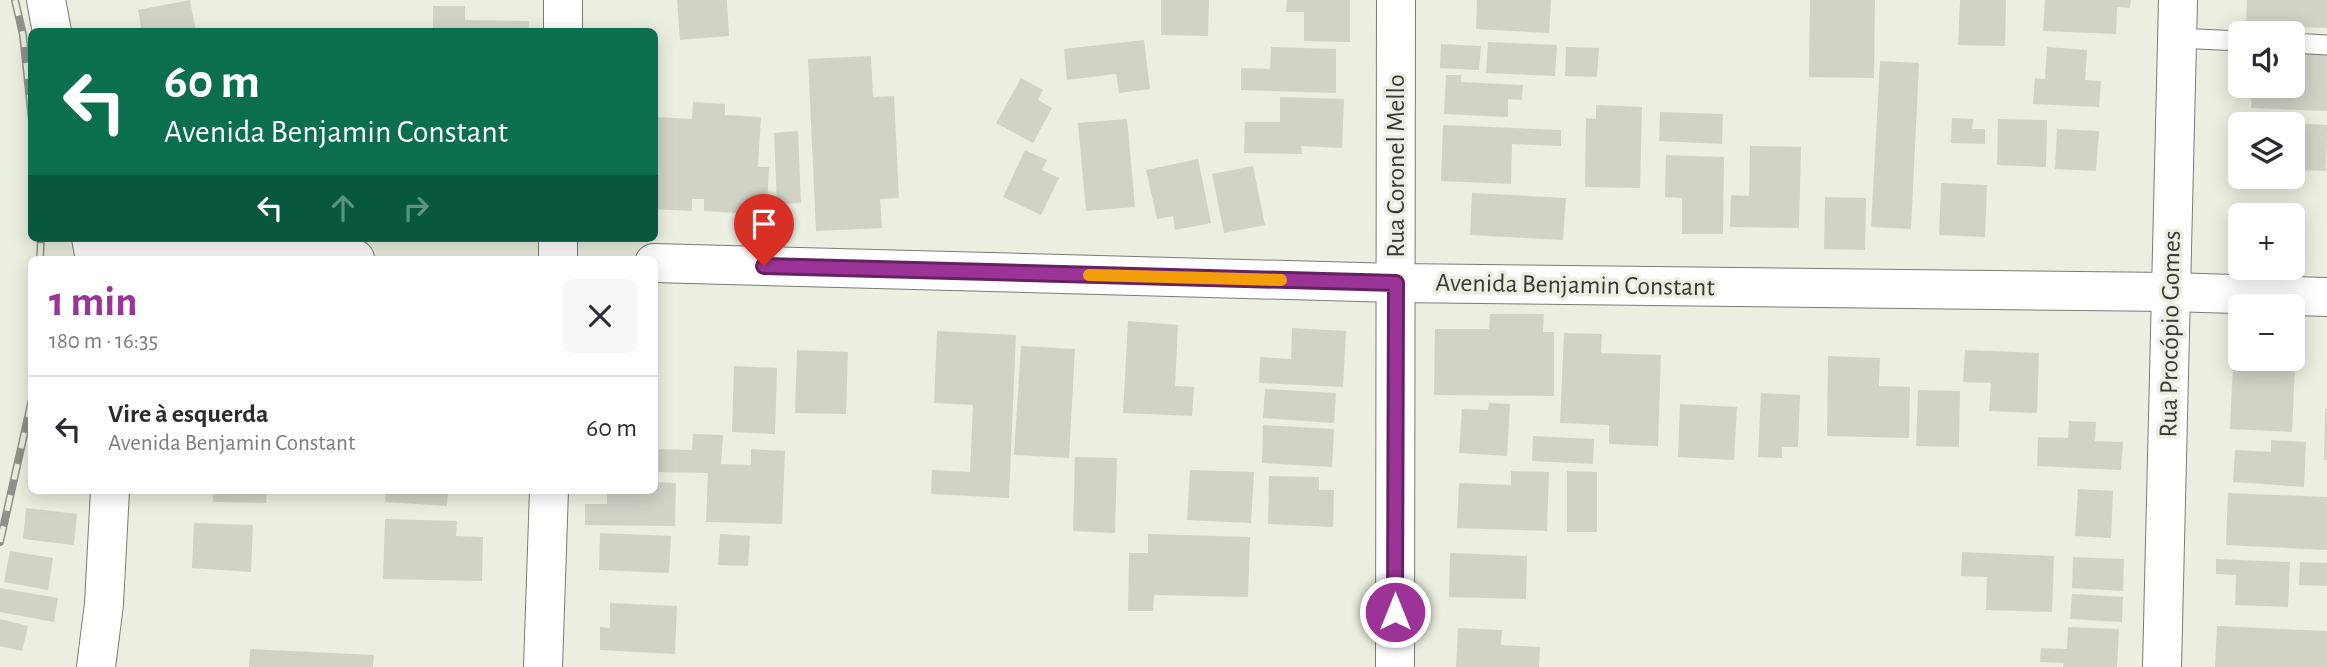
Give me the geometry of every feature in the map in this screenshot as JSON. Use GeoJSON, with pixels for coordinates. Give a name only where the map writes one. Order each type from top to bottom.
{"type":"FeatureCollection","features":[{"type":"Feature","properties":{"kind":"street"},"geometry":{"type":"LineString","coordinates":[[46,0],[51,28]]}},
{"type":"Feature","properties":{"kind":"street"},"geometry":{"type":"LineString","coordinates":[[563,0],[563,28]]}},
{"type":"Feature","properties":{"kind":"street","name":"Rua Coronel Mello"},"geometry":{"type":"LineString","coordinates":[[1395,667],[1396,0]]}},
{"type":"Feature","properties":{"kind":"street","name":"Rua Procópio Gomes"},"geometry":{"type":"LineString","coordinates":[[2162,667],[2178,0]]}},
{"type":"Feature","properties":{"kind":"street"},"geometry":{"type":"LineString","coordinates":[[93,251],[257,256]]}},
{"type":"Feature","properties":{"kind":"street","name":"Avenida Benjamin Constant"},"geometry":{"type":"LineString","coordinates":[[658,263],[1396,283],[2171,292],[2327,297]]}},
{"type":"Feature","properties":{"kind":"street"},"geometry":{"type":"LineString","coordinates":[[96,667],[104,604],[110,494]]}},
{"type":"Feature","properties":{"kind":"street"},"geometry":{"type":"LineString","coordinates":[[543,667],[549,494]]}},
{"type":"Feature","properties":{"kind":"lane"},"geometry":{"type":"LineString","coordinates":[[2177,38],[2228,40]]}},
{"type":"Feature","properties":{"kind":"lane"},"geometry":{"type":"LineString","coordinates":[[2305,44],[2327,45]]}},
{"type":"Feature","properties":{"kind":"building"},"geometry":{"type":"Polygon","coordinates":[[[190,0],[195,28],[141,28],[138,10],[190,0]]]}},
{"type":"Feature","properties":{"kind":"building"},"geometry":{"type":"Polygon","coordinates":[[[677,0],[727,0],[729,36],[680,40],[677,0]]]}},
{"type":"Feature","properties":{"kind":"building"},"geometry":{"type":"Polygon","coordinates":[[[1161,0],[1209,0],[1208,36],[1161,35],[1161,0]]]}},
{"type":"Feature","properties":{"kind":"building"},"geometry":{"type":"Polygon","coordinates":[[[1287,0],[1350,0],[1350,42],[1304,41],[1304,12],[1286,12],[1287,0]]]}},
{"type":"Feature","properties":{"kind":"building"},"geometry":{"type":"Polygon","coordinates":[[[1477,0],[1551,0],[1549,33],[1476,29],[1477,0]]]}},
{"type":"Feature","properties":{"kind":"building"},"geometry":{"type":"Polygon","coordinates":[[[1810,0],[1875,0],[1874,78],[1809,77],[1810,0]]]}},
{"type":"Feature","properties":{"kind":"building"},"geometry":{"type":"Polygon","coordinates":[[[1960,0],[2006,0],[2005,46],[1958,45],[1960,0]]]}},
{"type":"Feature","properties":{"kind":"building"},"geometry":{"type":"Polygon","coordinates":[[[2045,0],[2131,0],[2130,8],[2117,7],[2116,34],[2043,31],[2045,0]]]}},
{"type":"Feature","properties":{"kind":"building"},"geometry":{"type":"Polygon","coordinates":[[[2247,0],[2327,0],[2327,28],[2305,27],[2305,21],[2246,21],[2247,0]]]}},
{"type":"Feature","properties":{"kind":"building"},"geometry":{"type":"Polygon","coordinates":[[[433,6],[465,6],[465,20],[529,21],[528,28],[433,28],[433,6]]]}},
{"type":"Feature","properties":{"kind":"building"},"geometry":{"type":"Polygon","coordinates":[[[1144,40],[1150,89],[1119,93],[1116,74],[1067,80],[1064,49],[1144,40]]]}},
{"type":"Feature","properties":{"kind":"building"},"geometry":{"type":"Polygon","coordinates":[[[1488,42],[1557,45],[1555,76],[1486,73],[1488,42]]]}},
{"type":"Feature","properties":{"kind":"building"},"geometry":{"type":"Polygon","coordinates":[[[1441,44],[1481,46],[1479,70],[1440,68],[1441,44]]]}},
{"type":"Feature","properties":{"kind":"building"},"geometry":{"type":"Polygon","coordinates":[[[1271,47],[1336,49],[1336,93],[1241,90],[1241,68],[1270,69],[1271,47]]]}},
{"type":"Feature","properties":{"kind":"building"},"geometry":{"type":"Polygon","coordinates":[[[1566,47],[1599,48],[1597,77],[1565,76],[1566,47]]]}},
{"type":"Feature","properties":{"kind":"building"},"geometry":{"type":"Polygon","coordinates":[[[2047,47],[2087,50],[2085,80],[2101,81],[2099,107],[2033,104],[2035,78],[2045,79],[2047,47]]]}},
{"type":"Feature","properties":{"kind":"building"},"geometry":{"type":"Polygon","coordinates":[[[2305,52],[2327,53],[2327,111],[2251,108],[2251,98],[2305,98],[2305,52]]]}},
{"type":"Feature","properties":{"kind":"building"},"geometry":{"type":"Polygon","coordinates":[[[871,56],[873,97],[894,96],[899,198],[880,199],[882,228],[816,231],[808,59],[871,56]]]}},
{"type":"Feature","properties":{"kind":"building"},"geometry":{"type":"Polygon","coordinates":[[[1880,61],[1919,63],[1911,229],[1871,227],[1880,61]]]}},
{"type":"Feature","properties":{"kind":"building"},"geometry":{"type":"Polygon","coordinates":[[[1446,75],[1461,75],[1461,82],[1523,85],[1522,100],[1508,99],[1508,117],[1444,114],[1446,75]]]}},
{"type":"Feature","properties":{"kind":"building"},"geometry":{"type":"Polygon","coordinates":[[[1021,78],[1043,90],[1038,100],[1052,108],[1033,143],[996,123],[1021,78]]]}},
{"type":"Feature","properties":{"kind":"building"},"geometry":{"type":"Polygon","coordinates":[[[1280,97],[1344,99],[1342,148],[1301,146],[1302,154],[1244,153],[1245,122],[1280,122],[1280,97]]]}},
{"type":"Feature","properties":{"kind":"building"},"geometry":{"type":"Polygon","coordinates":[[[693,102],[725,104],[725,115],[761,117],[758,167],[769,167],[767,207],[756,207],[756,214],[704,211],[704,199],[692,199],[692,211],[658,209],[658,117],[692,119],[693,102]]]}},
{"type":"Feature","properties":{"kind":"building"},"geometry":{"type":"Polygon","coordinates":[[[1596,105],[1642,107],[1640,188],[1585,187],[1586,118],[1596,119],[1596,105]]]}},
{"type":"Feature","properties":{"kind":"building"},"geometry":{"type":"Polygon","coordinates":[[[1660,112],[1723,114],[1722,144],[1659,141],[1660,112]]]}},
{"type":"Feature","properties":{"kind":"building"},"geometry":{"type":"Polygon","coordinates":[[[1952,118],[1973,119],[1972,129],[1985,129],[1985,144],[1951,143],[1952,118]]]}},
{"type":"Feature","properties":{"kind":"building"},"geometry":{"type":"Polygon","coordinates":[[[1127,119],[1135,207],[1086,211],[1078,123],[1127,119]]]}},
{"type":"Feature","properties":{"kind":"building"},"geometry":{"type":"Polygon","coordinates":[[[1998,119],[2047,120],[2046,167],[1997,165],[1998,119]]]}},
{"type":"Feature","properties":{"kind":"building"},"geometry":{"type":"Polygon","coordinates":[[[2305,124],[2327,125],[2326,171],[2305,170],[2305,124]]]}},
{"type":"Feature","properties":{"kind":"building"},"geometry":{"type":"Polygon","coordinates":[[[1443,125],[1561,130],[1561,146],[1512,144],[1511,184],[1441,181],[1443,125]]]}},
{"type":"Feature","properties":{"kind":"building"},"geometry":{"type":"Polygon","coordinates":[[[2057,129],[2099,131],[2096,171],[2055,169],[2057,129]]]}},
{"type":"Feature","properties":{"kind":"building"},"geometry":{"type":"Polygon","coordinates":[[[798,131],[801,203],[777,204],[774,133],[798,131]]]}},
{"type":"Feature","properties":{"kind":"building"},"geometry":{"type":"Polygon","coordinates":[[[1750,146],[1801,147],[1799,228],[1730,227],[1731,195],[1749,196],[1750,146]]]}},
{"type":"Feature","properties":{"kind":"building"},"geometry":{"type":"Polygon","coordinates":[[[1025,150],[1047,160],[1042,170],[1059,178],[1041,215],[1003,197],[1025,150]]]}},
{"type":"Feature","properties":{"kind":"building"},"geometry":{"type":"Polygon","coordinates":[[[1666,155],[1724,157],[1723,234],[1682,234],[1682,198],[1665,197],[1666,155]]]}},
{"type":"Feature","properties":{"kind":"building"},"geometry":{"type":"Polygon","coordinates":[[[1198,159],[1211,223],[1175,230],[1173,216],[1157,219],[1146,170],[1198,159]]]}},
{"type":"Feature","properties":{"kind":"building"},"geometry":{"type":"Polygon","coordinates":[[[1253,166],[1265,225],[1224,233],[1212,174],[1253,166]]]}},
{"type":"Feature","properties":{"kind":"building"},"geometry":{"type":"Polygon","coordinates":[[[1941,183],[1987,185],[1985,237],[1939,235],[1941,183]]]}},
{"type":"Feature","properties":{"kind":"building"},"geometry":{"type":"Polygon","coordinates":[[[1472,193],[1566,198],[1563,240],[1470,235],[1472,193]]]}},
{"type":"Feature","properties":{"kind":"building"},"geometry":{"type":"Polygon","coordinates":[[[1825,197],[1866,198],[1865,250],[1824,249],[1825,197]]]}},
{"type":"Feature","properties":{"kind":"building"},"geometry":{"type":"Polygon","coordinates":[[[1490,314],[1544,314],[1543,332],[1554,332],[1554,396],[1434,395],[1435,329],[1489,329],[1490,314]]]}},
{"type":"Feature","properties":{"kind":"building"},"geometry":{"type":"Polygon","coordinates":[[[1128,321],[1178,325],[1175,386],[1194,387],[1192,416],[1123,413],[1128,321]]]}},
{"type":"Feature","properties":{"kind":"building"},"geometry":{"type":"Polygon","coordinates":[[[1292,328],[1346,331],[1343,387],[1259,383],[1260,357],[1291,359],[1292,328]]]}},
{"type":"Feature","properties":{"kind":"building"},"geometry":{"type":"Polygon","coordinates":[[[937,331],[1016,335],[1009,498],[931,494],[932,470],[970,472],[973,405],[934,403],[937,331]]]}},
{"type":"Feature","properties":{"kind":"building"},"geometry":{"type":"Polygon","coordinates":[[[1564,333],[1602,334],[1601,353],[1661,355],[1658,446],[1609,444],[1609,425],[1560,423],[1564,333]]]}},
{"type":"Feature","properties":{"kind":"building"},"geometry":{"type":"Polygon","coordinates":[[[1021,346],[1075,349],[1069,458],[1014,455],[1021,346]]]}},
{"type":"Feature","properties":{"kind":"building"},"geometry":{"type":"Polygon","coordinates":[[[797,350],[848,352],[846,414],[795,413],[797,350]]]}},
{"type":"Feature","properties":{"kind":"building"},"geometry":{"type":"Polygon","coordinates":[[[1965,350],[2039,353],[2037,413],[1989,411],[1991,383],[1963,382],[1965,350]]]}},
{"type":"Feature","properties":{"kind":"building"},"geometry":{"type":"Polygon","coordinates":[[[1828,356],[1880,358],[1879,386],[1910,387],[1909,438],[1827,436],[1828,356]]]}},
{"type":"Feature","properties":{"kind":"building"},"geometry":{"type":"Polygon","coordinates":[[[734,366],[777,368],[775,434],[732,432],[734,366]]]}},
{"type":"Feature","properties":{"kind":"building"},"geometry":{"type":"Polygon","coordinates":[[[2233,371],[2295,371],[2292,432],[2230,429],[2233,371]]]}},
{"type":"Feature","properties":{"kind":"building"},"geometry":{"type":"Polygon","coordinates":[[[1265,389],[1336,393],[1334,423],[1263,418],[1265,389]]]}},
{"type":"Feature","properties":{"kind":"building"},"geometry":{"type":"Polygon","coordinates":[[[1918,390],[1960,391],[1959,447],[1916,446],[1918,390]]]}},
{"type":"Feature","properties":{"kind":"building"},"geometry":{"type":"Polygon","coordinates":[[[1761,393],[1800,395],[1798,447],[1782,447],[1782,458],[1758,457],[1761,393]]]}},
{"type":"Feature","properties":{"kind":"building"},"geometry":{"type":"Polygon","coordinates":[[[1489,403],[1510,404],[1507,456],[1459,453],[1462,409],[1488,410],[1489,403]]]}},
{"type":"Feature","properties":{"kind":"building"},"geometry":{"type":"Polygon","coordinates":[[[1680,404],[1737,407],[1734,460],[1678,457],[1680,404]]]}},
{"type":"Feature","properties":{"kind":"building"},"geometry":{"type":"Polygon","coordinates":[[[2327,409],[2327,460],[2324,460],[2327,409]]]}},
{"type":"Feature","properties":{"kind":"building"},"geometry":{"type":"Polygon","coordinates":[[[2069,421],[2096,422],[2095,441],[2123,442],[2121,470],[2037,466],[2038,437],[2068,438],[2069,421]]]}},
{"type":"Feature","properties":{"kind":"building"},"geometry":{"type":"Polygon","coordinates":[[[1263,425],[1334,429],[1332,467],[1262,463],[1263,425]]]}},
{"type":"Feature","properties":{"kind":"building"},"geometry":{"type":"Polygon","coordinates":[[[693,434],[723,435],[721,464],[751,465],[751,449],[785,451],[782,524],[706,522],[708,473],[658,472],[658,449],[692,450],[693,434]]]}},
{"type":"Feature","properties":{"kind":"building"},"geometry":{"type":"Polygon","coordinates":[[[1533,436],[1594,439],[1593,464],[1532,461],[1533,436]]]}},
{"type":"Feature","properties":{"kind":"building"},"geometry":{"type":"Polygon","coordinates":[[[2271,440],[2306,442],[2304,487],[2233,482],[2235,450],[2271,452],[2271,440]]]}},
{"type":"Feature","properties":{"kind":"building"},"geometry":{"type":"Polygon","coordinates":[[[1075,457],[1117,458],[1115,533],[1073,531],[1075,457]]]}},
{"type":"Feature","properties":{"kind":"building"},"geometry":{"type":"Polygon","coordinates":[[[1190,470],[1254,472],[1251,523],[1187,520],[1190,470]]]}},
{"type":"Feature","properties":{"kind":"building"},"geometry":{"type":"Polygon","coordinates":[[[1511,471],[1549,472],[1547,531],[1457,528],[1459,483],[1511,485],[1511,471]]]}},
{"type":"Feature","properties":{"kind":"building"},"geometry":{"type":"Polygon","coordinates":[[[1567,471],[1597,472],[1597,532],[1567,532],[1567,471]]]}},
{"type":"Feature","properties":{"kind":"building"},"geometry":{"type":"Polygon","coordinates":[[[1269,476],[1319,477],[1319,490],[1334,490],[1333,527],[1268,524],[1269,476]]]}},
{"type":"Feature","properties":{"kind":"building"},"geometry":{"type":"Polygon","coordinates":[[[658,482],[676,483],[675,526],[585,525],[585,504],[607,504],[607,494],[658,494],[658,482]]]}},
{"type":"Feature","properties":{"kind":"building"},"geometry":{"type":"Polygon","coordinates":[[[2078,489],[2113,491],[2111,538],[2075,536],[2078,489]]]}},
{"type":"Feature","properties":{"kind":"building"},"geometry":{"type":"Polygon","coordinates":[[[2228,493],[2327,497],[2327,550],[2226,545],[2228,493]]]}},
{"type":"Feature","properties":{"kind":"building"},"geometry":{"type":"Polygon","coordinates":[[[213,494],[267,494],[266,503],[213,502],[213,494]]]}},
{"type":"Feature","properties":{"kind":"building"},"geometry":{"type":"Polygon","coordinates":[[[386,494],[448,494],[447,506],[385,502],[386,494]]]}},
{"type":"Feature","properties":{"kind":"building"},"geometry":{"type":"Polygon","coordinates":[[[26,508],[77,514],[74,545],[23,539],[26,508]]]}},
{"type":"Feature","properties":{"kind":"building"},"geometry":{"type":"Polygon","coordinates":[[[385,519],[457,521],[456,536],[483,537],[482,581],[383,579],[385,519]]]}},
{"type":"Feature","properties":{"kind":"building"},"geometry":{"type":"Polygon","coordinates":[[[194,523],[253,525],[251,572],[192,568],[194,523]]]}},
{"type":"Feature","properties":{"kind":"building"},"geometry":{"type":"Polygon","coordinates":[[[600,533],[671,536],[669,573],[599,570],[600,533]]]}},
{"type":"Feature","properties":{"kind":"building"},"geometry":{"type":"Polygon","coordinates":[[[720,534],[750,536],[748,566],[718,565],[720,534]]]}},
{"type":"Feature","properties":{"kind":"building"},"geometry":{"type":"Polygon","coordinates":[[[1148,534],[1250,537],[1248,597],[1154,595],[1153,611],[1128,611],[1129,553],[1148,553],[1148,534]]]}},
{"type":"Feature","properties":{"kind":"building"},"geometry":{"type":"Polygon","coordinates":[[[10,551],[53,558],[48,590],[4,582],[10,551]]]}},
{"type":"Feature","properties":{"kind":"building"},"geometry":{"type":"Polygon","coordinates":[[[1962,552],[2054,556],[2052,612],[1986,610],[1987,577],[1961,576],[1962,552]]]}},
{"type":"Feature","properties":{"kind":"building"},"geometry":{"type":"Polygon","coordinates":[[[1450,553],[1527,556],[1526,599],[1449,597],[1450,553]]]}},
{"type":"Feature","properties":{"kind":"building"},"geometry":{"type":"Polygon","coordinates":[[[2073,557],[2124,559],[2123,591],[2072,588],[2073,557]]]}},
{"type":"Feature","properties":{"kind":"building"},"geometry":{"type":"Polygon","coordinates":[[[2216,559],[2290,562],[2288,607],[2235,605],[2236,575],[2216,574],[2216,559]]]}},
{"type":"Feature","properties":{"kind":"building"},"geometry":{"type":"Polygon","coordinates":[[[2300,562],[2327,563],[2327,586],[2299,585],[2300,562]]]}},
{"type":"Feature","properties":{"kind":"building"},"geometry":{"type":"Polygon","coordinates":[[[0,588],[58,598],[54,622],[0,612],[0,588]]]}},
{"type":"Feature","properties":{"kind":"building"},"geometry":{"type":"Polygon","coordinates":[[[2072,594],[2123,597],[2122,622],[2070,619],[2072,594]]]}},
{"type":"Feature","properties":{"kind":"building"},"geometry":{"type":"Polygon","coordinates":[[[610,603],[677,606],[675,654],[600,650],[600,627],[610,628],[610,603]]]}},
{"type":"Feature","properties":{"kind":"building"},"geometry":{"type":"Polygon","coordinates":[[[0,619],[28,626],[22,651],[0,646],[0,619]]]}},
{"type":"Feature","properties":{"kind":"building"},"geometry":{"type":"Polygon","coordinates":[[[2217,626],[2327,631],[2327,667],[2215,667],[2217,626]]]}},
{"type":"Feature","properties":{"kind":"building"},"geometry":{"type":"Polygon","coordinates":[[[2068,627],[2119,629],[2117,667],[2063,667],[2064,663],[2040,662],[2041,648],[2067,649],[2068,627]]]}},
{"type":"Feature","properties":{"kind":"building"},"geometry":{"type":"Polygon","coordinates":[[[1458,628],[1502,630],[1501,645],[1540,647],[1539,667],[1456,667],[1458,628]]]}},
{"type":"Feature","properties":{"kind":"building"},"geometry":{"type":"Polygon","coordinates":[[[250,649],[374,655],[373,667],[249,667],[250,649]]]}},
{"type":"Feature","properties":{"kind":"railway"},"geometry":{"type":"LineString","coordinates":[[15,0],[23,35],[28,82]]}},
{"type":"Feature","properties":{"kind":"railway"},"geometry":{"type":"LineString","coordinates":[[40,256],[41,242]]}},
{"type":"Feature","properties":{"kind":"railway"},"geometry":{"type":"LineString","coordinates":[[0,542],[28,417]]}},
{"type":"Feature","properties":{"kind":"slow traffic"},"geometry":{"type":"LineString","coordinates":[[1089,275],[1281,280]]}},
{"type":"Feature","properties":{"kind":"route"},"geometry":{"type":"LineString","coordinates":[[764,266],[1396,283],[1395,612]]}}]}
